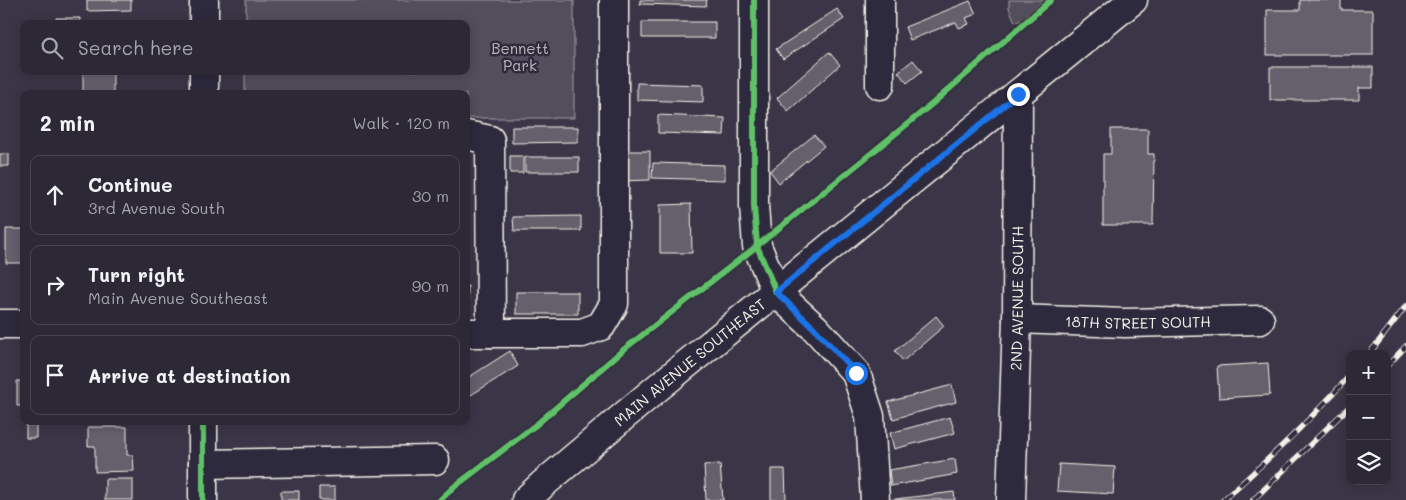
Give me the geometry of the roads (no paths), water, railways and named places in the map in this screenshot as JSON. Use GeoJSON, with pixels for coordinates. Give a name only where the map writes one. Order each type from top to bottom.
{"type":"FeatureCollection","features":[{"type":"Feature","properties":{"kind":"main road"},"geometry":{"type":"LineString","coordinates":[[204,0],[204,20]]}},
{"type":"Feature","properties":{"kind":"main road"},"geometry":{"type":"LineString","coordinates":[[470,136],[490,140],[479,333],[582,333],[601,326],[614,304],[614,0]]}},
{"type":"Feature","properties":{"kind":"main road"},"geometry":{"type":"LineString","coordinates":[[754,0],[754,206],[757,246],[776,292],[814,328],[856,373],[870,416],[875,500]]}},
{"type":"Feature","properties":{"kind":"main road"},"geometry":{"type":"LineString","coordinates":[[880,0],[880,85]]}},
{"type":"Feature","properties":{"kind":"main road","name":"MAIN AVENUE SOUTHEAST"},"geometry":{"type":"LineString","coordinates":[[526,500],[656,389],[1133,0]]}},
{"type":"Feature","properties":{"kind":"main road"},"geometry":{"type":"LineString","coordinates":[[204,75],[204,90]]}},
{"type":"Feature","properties":{"kind":"main road","name":"2ND AVENUE SOUTH"},"geometry":{"type":"LineString","coordinates":[[1011,500],[1017,320],[1018,94]]}},
{"type":"Feature","properties":{"kind":"main road","name":"18TH STREET SOUTH"},"geometry":{"type":"LineString","coordinates":[[1017,320],[1125,323],[1260,320]]}},
{"type":"Feature","properties":{"kind":"main road"},"geometry":{"type":"LineString","coordinates":[[0,324],[20,324]]}},
{"type":"Feature","properties":{"kind":"main road"},"geometry":{"type":"LineString","coordinates":[[203,425],[203,500]]}},
{"type":"Feature","properties":{"kind":"main road"},"geometry":{"type":"LineString","coordinates":[[203,464],[434,460]]}},
{"type":"Feature","properties":{"kind":"railway"},"geometry":{"type":"LineString","coordinates":[[1372,350],[1406,306]]}},
{"type":"Feature","properties":{"kind":"railway"},"geometry":{"type":"LineString","coordinates":[[1391,362],[1406,346]]}},
{"type":"Feature","properties":{"kind":"railway"},"geometry":{"type":"LineString","coordinates":[[1223,500],[1288,440],[1346,379]]}},
{"type":"Feature","properties":{"kind":"railway"},"geometry":{"type":"LineString","coordinates":[[1253,500],[1346,410]]}},
{"type":"Feature","properties":{"kind":"park label","name":"Bennett Park"},"geometry":{"type":"Point","coordinates":[520,56]}}]}
